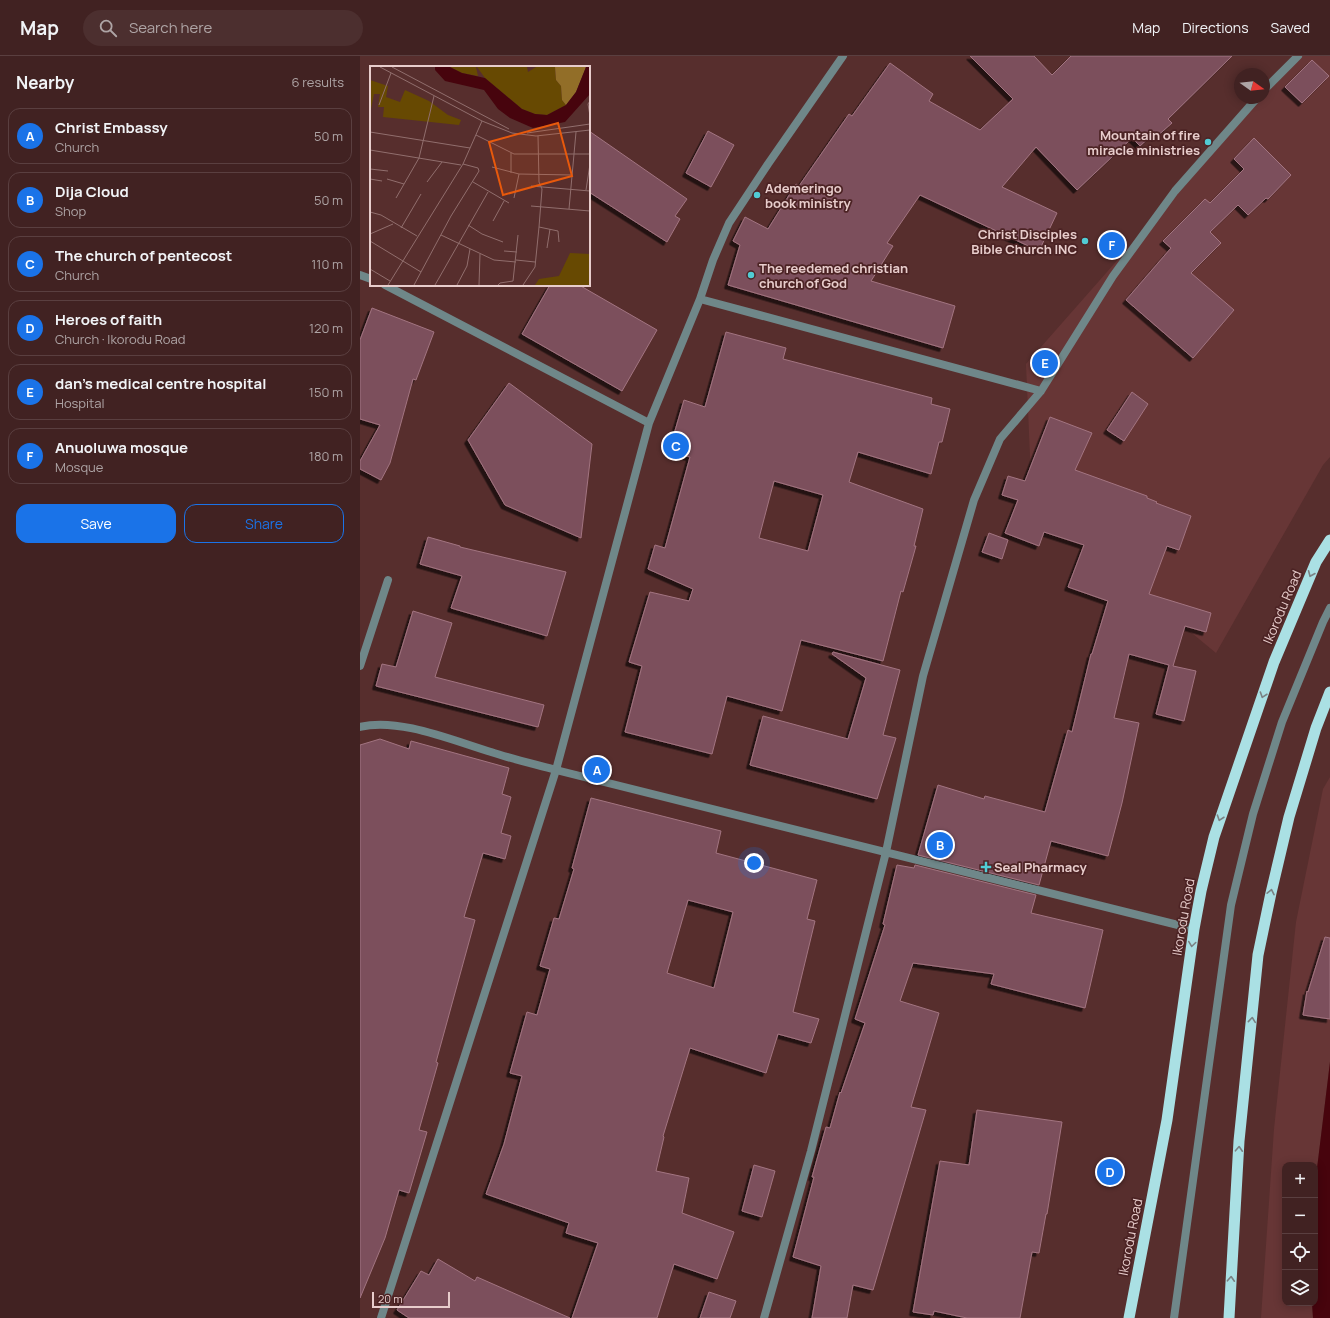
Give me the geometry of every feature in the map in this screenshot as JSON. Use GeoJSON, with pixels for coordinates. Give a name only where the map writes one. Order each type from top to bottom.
{"type":"FeatureCollection","features":[{"type":"Feature","properties":{"kind":"highway","name":"Ikorodu Road"},"geometry":{"type":"LineString","coordinates":[[1129,1318],[1167,1120],[1194,929],[1201,891],[1214,837],[1269,677],[1316,562],[1330,540]]}},
{"type":"Feature","properties":{"kind":"highway"},"geometry":{"type":"LineString","coordinates":[[1229,1318],[1239,1141],[1258,956],[1289,817],[1316,728],[1330,692]]}},
{"type":"Feature","properties":{"kind":"street"},"geometry":{"type":"LineString","coordinates":[[381,1318],[556,770],[649,423],[700,299],[713,260],[729,223],[843,56]]}},
{"type":"Feature","properties":{"kind":"street"},"geometry":{"type":"LineString","coordinates":[[1270,84],[1298,56]]}},
{"type":"Feature","properties":{"kind":"street"},"geometry":{"type":"LineString","coordinates":[[764,1318],[811,1152],[886,852],[923,676],[974,500],[1000,439],[1041,391],[1113,276],[1175,191],[1252,104]]}},
{"type":"Feature","properties":{"kind":"street"},"geometry":{"type":"LineString","coordinates":[[360,274],[370,279]]}},
{"type":"Feature","properties":{"kind":"street"},"geometry":{"type":"LineString","coordinates":[[387,286],[649,423]]}},
{"type":"Feature","properties":{"kind":"street"},"geometry":{"type":"LineString","coordinates":[[700,299],[1041,391]]}},
{"type":"Feature","properties":{"kind":"street"},"geometry":{"type":"LineString","coordinates":[[360,666],[388,580]]}},
{"type":"Feature","properties":{"kind":"street"},"geometry":{"type":"LineString","coordinates":[[1174,1318],[1231,905],[1253,814],[1282,722],[1330,608]]}},
{"type":"Feature","properties":{"kind":"street"},"geometry":{"type":"LineString","coordinates":[[360,727],[381,724],[411,728],[556,770],[1194,929]]}},
{"type":"Feature","properties":{"kind":"shaded area"},"geometry":{"type":"Polygon","coordinates":[[[1297,56],[1330,56],[1330,457],[1323,465],[1216,653],[1032,501],[1026,364],[1255,104],[1270,104],[1270,87],[1297,56]]]}},
{"type":"Feature","properties":{"kind":"shaded area"},"geometry":{"type":"Polygon","coordinates":[[[1330,777],[1330,1062],[1318,1162],[1282,1162],[1282,1306],[1312,1306],[1313,1318],[1261,1318],[1274,1129],[1296,922],[1323,789],[1330,777]]]}},
{"type":"Feature","properties":{"kind":"shaded area"},"geometry":{"type":"Polygon","coordinates":[[[1330,1062],[1330,1318],[1313,1318],[1312,1306],[1318,1306],[1318,1162],[1330,1062]]]}},
{"type":"Feature","properties":{"kind":"building"},"geometry":{"type":"Polygon","coordinates":[[[970,56],[1034,56],[1052,75],[1071,56],[1232,56],[1168,119],[1172,123],[1155,138],[1152,135],[1140,146],[1132,138],[1077,190],[1036,147],[1002,187],[1057,213],[1039,251],[920,195],[887,243],[893,246],[871,281],[955,306],[943,348],[728,285],[740,245],[733,241],[745,217],[768,229],[796,184],[799,186],[849,114],[852,116],[890,63],[933,94],[929,101],[980,130],[1013,99],[970,56]]]}},
{"type":"Feature","properties":{"kind":"building"},"geometry":{"type":"Polygon","coordinates":[[[1312,60],[1329,76],[1302,103],[1285,87],[1312,60]]]}},
{"type":"Feature","properties":{"kind":"building"},"geometry":{"type":"Polygon","coordinates":[[[708,131],[734,145],[711,187],[686,173],[708,131]]]}},
{"type":"Feature","properties":{"kind":"building"},"geometry":{"type":"Polygon","coordinates":[[[590,132],[687,199],[675,216],[680,219],[667,242],[590,193],[590,132]]]}},
{"type":"Feature","properties":{"kind":"building"},"geometry":{"type":"Polygon","coordinates":[[[1254,138],[1291,175],[1268,199],[1266,198],[1248,215],[1238,205],[1210,232],[1221,243],[1191,273],[1234,310],[1193,358],[1126,300],[1171,248],[1163,241],[1205,199],[1210,203],[1244,169],[1234,159],[1254,138]]]}},
{"type":"Feature","properties":{"kind":"building"},"geometry":{"type":"Polygon","coordinates":[[[549,286],[581,286],[657,330],[622,391],[522,334],[549,286]]]}},
{"type":"Feature","properties":{"kind":"building"},"geometry":{"type":"Polygon","coordinates":[[[372,308],[434,332],[416,380],[413,379],[390,463],[381,480],[360,469],[360,461],[380,425],[360,419],[360,340],[372,308]]]}},
{"type":"Feature","properties":{"kind":"building"},"geometry":{"type":"Polygon","coordinates":[[[726,332],[786,348],[783,359],[932,398],[931,404],[950,409],[942,442],[939,442],[931,474],[858,452],[849,482],[923,509],[914,546],[916,546],[903,592],[901,591],[883,661],[801,640],[782,711],[727,696],[712,754],[625,732],[642,666],[629,662],[650,592],[689,601],[693,589],[648,569],[655,545],[665,548],[690,457],[669,451],[684,400],[705,407],[726,332]],[[774,481],[759,538],[808,551],[823,495],[774,481]]]}},
{"type":"Feature","properties":{"kind":"building"},"geometry":{"type":"Polygon","coordinates":[[[509,383],[592,444],[581,538],[505,505],[468,440],[509,383]]]}},
{"type":"Feature","properties":{"kind":"building"},"geometry":{"type":"Polygon","coordinates":[[[1132,392],[1148,404],[1124,441],[1107,430],[1132,392]]]}},
{"type":"Feature","properties":{"kind":"building"},"geometry":{"type":"Polygon","coordinates":[[[1050,417],[1092,433],[1075,470],[1147,496],[1147,498],[1157,502],[1156,503],[1191,516],[1179,550],[1167,546],[1149,594],[1211,613],[1206,632],[1185,626],[1173,666],[1196,671],[1184,721],[1156,714],[1169,665],[1129,654],[1114,718],[1139,723],[1122,803],[1108,856],[1051,841],[1039,885],[918,855],[938,785],[984,799],[985,796],[1045,812],[1068,730],[1072,732],[1091,654],[1108,601],[1068,587],[1084,545],[1044,532],[1039,546],[1005,533],[1018,500],[1002,495],[1008,476],[1025,481],[1050,417]]]}},
{"type":"Feature","properties":{"kind":"building"},"geometry":{"type":"Polygon","coordinates":[[[989,533],[1008,540],[1002,559],[982,552],[989,533]]]}},
{"type":"Feature","properties":{"kind":"building"},"geometry":{"type":"Polygon","coordinates":[[[428,537],[460,547],[566,572],[547,636],[451,608],[462,576],[420,564],[428,537]]]}},
{"type":"Feature","properties":{"kind":"building"},"geometry":{"type":"Polygon","coordinates":[[[413,611],[452,623],[435,677],[544,705],[538,727],[376,686],[382,664],[396,667],[413,611]]]}},
{"type":"Feature","properties":{"kind":"building"},"geometry":{"type":"Polygon","coordinates":[[[833,652],[900,670],[883,735],[896,738],[877,799],[750,765],[763,716],[848,739],[866,678],[832,654],[833,652]]]}},
{"type":"Feature","properties":{"kind":"building"},"geometry":{"type":"Polygon","coordinates":[[[380,739],[409,749],[411,741],[509,768],[502,794],[511,797],[501,833],[511,836],[505,859],[483,853],[464,917],[475,920],[419,1130],[427,1132],[409,1193],[399,1190],[385,1238],[360,1298],[360,745],[380,739]]]}},
{"type":"Feature","properties":{"kind":"building"},"geometry":{"type":"Polygon","coordinates":[[[591,798],[721,831],[716,853],[817,880],[807,919],[815,921],[793,1012],[819,1019],[811,1043],[778,1034],[766,1073],[690,1048],[663,1136],[656,1171],[689,1178],[682,1213],[734,1232],[717,1279],[674,1264],[657,1318],[572,1318],[598,1243],[566,1233],[569,1223],[486,1194],[504,1144],[522,1076],[510,1073],[527,1012],[537,1015],[550,969],[540,966],[554,918],[559,919],[574,869],[572,868],[591,798]],[[688,900],[667,973],[714,988],[733,912],[688,900]]]}},
{"type":"Feature","properties":{"kind":"building"},"geometry":{"type":"Polygon","coordinates":[[[897,865],[914,868],[915,865],[1036,895],[1031,913],[1103,930],[1085,1008],[991,984],[994,974],[913,963],[900,1001],[939,1013],[911,1107],[926,1110],[873,1290],[853,1285],[847,1318],[812,1318],[821,1266],[793,1257],[814,1177],[812,1177],[826,1127],[830,1128],[840,1092],[841,1093],[865,1023],[855,1019],[885,925],[883,924],[897,865]]]}},
{"type":"Feature","properties":{"kind":"building"},"geometry":{"type":"Polygon","coordinates":[[[1325,937],[1330,938],[1330,1019],[1303,1015],[1307,991],[1308,992],[1325,937]]]}},
{"type":"Feature","properties":{"kind":"building"},"geometry":{"type":"Polygon","coordinates":[[[977,1110],[1062,1122],[1039,1253],[1032,1252],[1020,1318],[967,1318],[934,1311],[933,1315],[913,1312],[940,1161],[969,1165],[977,1110]]]}},
{"type":"Feature","properties":{"kind":"building"},"geometry":{"type":"Polygon","coordinates":[[[754,1165],[775,1171],[762,1217],[742,1211],[754,1165]]]}},
{"type":"Feature","properties":{"kind":"building"},"geometry":{"type":"Polygon","coordinates":[[[438,1259],[475,1281],[477,1277],[570,1318],[409,1318],[397,1310],[421,1271],[429,1275],[438,1259]]]}},
{"type":"Feature","properties":{"kind":"building"},"geometry":{"type":"Polygon","coordinates":[[[709,1292],[736,1301],[730,1318],[700,1318],[709,1292]]]}},
{"type":"Feature","properties":{"kind":"place","name":"Mountain of fire miracle ministries"},"geometry":{"type":"Point","coordinates":[1208,142]}},
{"type":"Feature","properties":{"kind":"place","name":"Ademeringo book ministry"},"geometry":{"type":"Point","coordinates":[757,195]}},
{"type":"Feature","properties":{"kind":"place","name":"Christ Disciples Bible Church INC"},"geometry":{"type":"Point","coordinates":[1085,241]}},
{"type":"Feature","properties":{"kind":"place","name":"Anuoluwa mosque"},"geometry":{"type":"Point","coordinates":[1112,245]}},
{"type":"Feature","properties":{"kind":"place","name":"The reedemed christian church of God"},"geometry":{"type":"Point","coordinates":[751,275]}},
{"type":"Feature","properties":{"kind":"place","name":"dan's medical centre hospital"},"geometry":{"type":"Point","coordinates":[1045,363]}},
{"type":"Feature","properties":{"kind":"place","name":"The church of pentecost"},"geometry":{"type":"Point","coordinates":[676,446]}},
{"type":"Feature","properties":{"kind":"place","name":"Christ Embassy"},"geometry":{"type":"Point","coordinates":[597,770]}},
{"type":"Feature","properties":{"kind":"place","name":"Dija Cloud"},"geometry":{"type":"Point","coordinates":[940,845]}},
{"type":"Feature","properties":{"kind":"place","name":"Seal Pharmacy"},"geometry":{"type":"Point","coordinates":[986,867]}},
{"type":"Feature","properties":{"kind":"place","name":"Heroes of faith"},"geometry":{"type":"Point","coordinates":[1110,1172]}}]}
